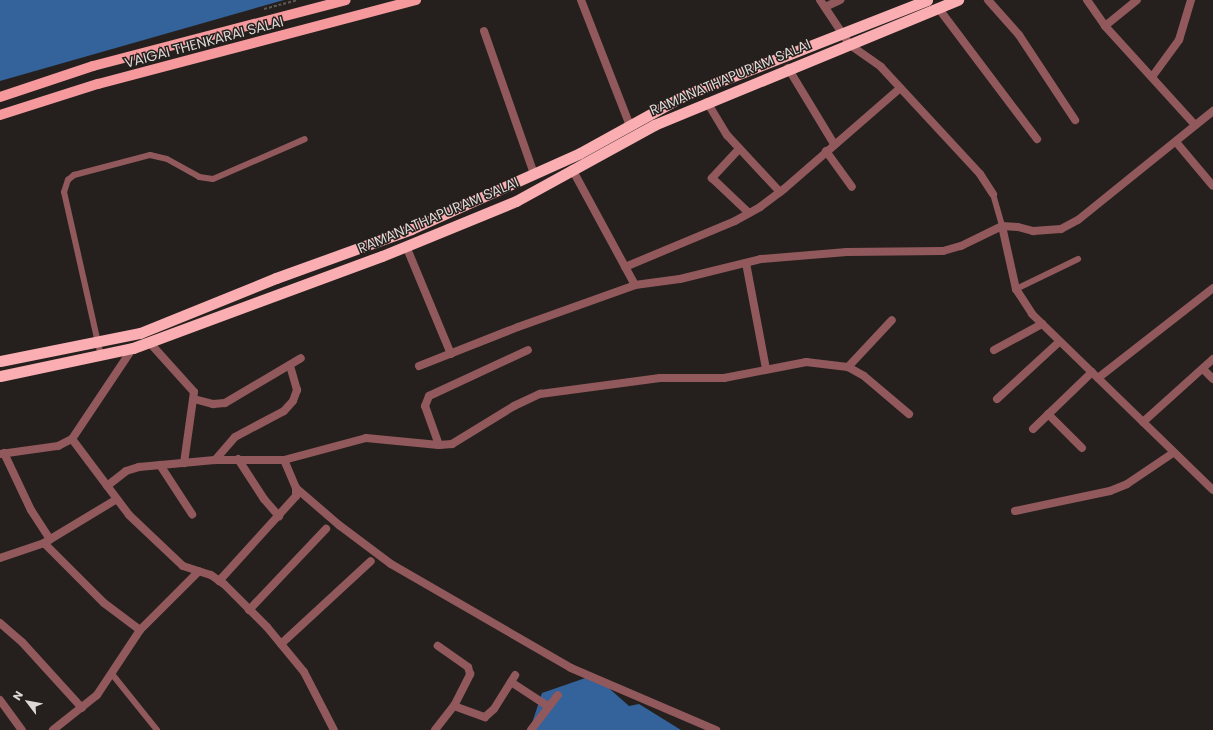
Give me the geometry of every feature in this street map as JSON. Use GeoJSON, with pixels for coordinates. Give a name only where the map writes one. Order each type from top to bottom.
{"type":"FeatureCollection","features":[{"type":"Feature","properties":{"kind":"highway","name":"RAMANATHAPURAM SALAI"},"geometry":{"type":"LineString","coordinates":[[0,361],[140,334],[276,278],[411,229],[580,153],[684,95],[842,33],[912,3],[927,0]]}},
{"type":"Feature","properties":{"kind":"highway","name":"RAMANATHAPURAM SALAI"},"geometry":{"type":"LineString","coordinates":[[0,376],[101,357],[133,348],[406,246],[516,201],[634,134],[788,68],[939,9],[958,0]]}},
{"type":"Feature","properties":{"kind":"main road","name":"VAIGAI THENKARAI SALAI"},"geometry":{"type":"LineString","coordinates":[[0,97],[93,66],[346,0]]}},
{"type":"Feature","properties":{"kind":"main road","name":"VAIGAI THENKARAI SALAI"},"geometry":{"type":"LineString","coordinates":[[0,115],[98,84],[416,0]]}},
{"type":"Feature","properties":{"kind":"street"},"geometry":{"type":"LineString","coordinates":[[581,0],[630,126]]}},
{"type":"Feature","properties":{"kind":"street"},"geometry":{"type":"LineString","coordinates":[[840,0],[822,3],[850,44],[881,67],[980,174],[993,194]]}},
{"type":"Feature","properties":{"kind":"street"},"geometry":{"type":"LineString","coordinates":[[988,0],[1019,35],[1075,120]]}},
{"type":"Feature","properties":{"kind":"street"},"geometry":{"type":"LineString","coordinates":[[1087,0],[1105,26],[1195,125]]}},
{"type":"Feature","properties":{"kind":"street"},"geometry":{"type":"LineString","coordinates":[[1105,26],[1137,0]]}},
{"type":"Feature","properties":{"kind":"street"},"geometry":{"type":"LineString","coordinates":[[1152,77],[1179,40],[1191,0]]}},
{"type":"Feature","properties":{"kind":"street"},"geometry":{"type":"LineString","coordinates":[[939,9],[1037,139]]}},
{"type":"Feature","properties":{"kind":"street"},"geometry":{"type":"LineString","coordinates":[[484,31],[534,174]]}},
{"type":"Feature","properties":{"kind":"street"},"geometry":{"type":"LineString","coordinates":[[788,68],[834,144]]}},
{"type":"Feature","properties":{"kind":"street"},"geometry":{"type":"LineString","coordinates":[[625,266],[749,213],[780,192],[900,88]]}},
{"type":"Feature","properties":{"kind":"street"},"geometry":{"type":"LineString","coordinates":[[707,102],[727,135],[780,192]]}},
{"type":"Feature","properties":{"kind":"street"},"geometry":{"type":"LineString","coordinates":[[419,366],[635,285],[680,279],[761,259],[848,252],[943,251],[961,246],[1002,226],[1033,231],[1061,229],[1078,220],[1176,142],[1195,125],[1211,115]]}},
{"type":"Feature","properties":{"kind":"street"},"geometry":{"type":"LineString","coordinates":[[1176,142],[1213,186]]}},
{"type":"Feature","properties":{"kind":"street"},"geometry":{"type":"LineString","coordinates":[[739,149],[712,177],[749,213]]}},
{"type":"Feature","properties":{"kind":"street"},"geometry":{"type":"LineString","coordinates":[[826,152],[852,187]]}},
{"type":"Feature","properties":{"kind":"street"},"geometry":{"type":"LineString","coordinates":[[572,169],[635,285]]}},
{"type":"Feature","properties":{"kind":"street"},"geometry":{"type":"LineString","coordinates":[[1002,226],[1016,289],[1042,324],[1059,342],[1095,374],[1173,453],[1213,490]]}},
{"type":"Feature","properties":{"kind":"street"},"geometry":{"type":"LineString","coordinates":[[406,246],[451,354]]}},
{"type":"Feature","properties":{"kind":"street"},"geometry":{"type":"LineString","coordinates":[[746,263],[766,369]]}},
{"type":"Feature","properties":{"kind":"street"},"geometry":{"type":"LineString","coordinates":[[1033,429],[1048,414],[1095,374],[1213,288]]}},
{"type":"Feature","properties":{"kind":"street"},"geometry":{"type":"LineString","coordinates":[[848,367],[892,320]]}},
{"type":"Feature","properties":{"kind":"street"},"geometry":{"type":"LineString","coordinates":[[994,350],[1042,324]]}},
{"type":"Feature","properties":{"kind":"street"},"geometry":{"type":"LineString","coordinates":[[149,342],[191,387],[194,400],[184,463]]}},
{"type":"Feature","properties":{"kind":"street"},"geometry":{"type":"LineString","coordinates":[[997,400],[1059,342]]}},
{"type":"Feature","properties":{"kind":"street"},"geometry":{"type":"LineString","coordinates":[[133,348],[72,439],[58,446],[2,454],[47,541],[104,602],[140,630]]}},
{"type":"Feature","properties":{"kind":"street"},"geometry":{"type":"LineString","coordinates":[[439,445],[425,406],[428,396],[528,350]]}},
{"type":"Feature","properties":{"kind":"street"},"geometry":{"type":"LineString","coordinates":[[194,400],[213,404],[224,403],[301,358]]}},
{"type":"Feature","properties":{"kind":"street"},"geometry":{"type":"LineString","coordinates":[[1143,422],[1213,359]]}},
{"type":"Feature","properties":{"kind":"street"},"geometry":{"type":"LineString","coordinates":[[107,486],[126,471],[160,465],[215,460],[284,460],[366,438],[439,445],[452,444],[465,438],[514,406],[540,394],[617,386],[660,378],[724,378],[806,362],[848,367],[864,376],[909,414]]}},
{"type":"Feature","properties":{"kind":"street"},"geometry":{"type":"LineString","coordinates":[[215,460],[235,437],[284,411],[293,401],[297,390],[290,365]]}},
{"type":"Feature","properties":{"kind":"street"},"geometry":{"type":"LineString","coordinates":[[1203,369],[1213,379]]}},
{"type":"Feature","properties":{"kind":"street"},"geometry":{"type":"LineString","coordinates":[[1048,414],[1082,448]]}},
{"type":"Feature","properties":{"kind":"street"},"geometry":{"type":"LineString","coordinates":[[72,439],[129,515],[178,562],[199,570],[219,581],[281,644],[304,672],[334,730]]}},
{"type":"Feature","properties":{"kind":"street"},"geometry":{"type":"LineString","coordinates":[[1015,511],[1110,492],[1127,484],[1173,453]]}},
{"type":"Feature","properties":{"kind":"street"},"geometry":{"type":"LineString","coordinates":[[238,459],[264,499],[279,516]]}},
{"type":"Feature","properties":{"kind":"street"},"geometry":{"type":"LineString","coordinates":[[219,581],[296,496],[296,488],[284,460]]}},
{"type":"Feature","properties":{"kind":"street"},"geometry":{"type":"LineString","coordinates":[[160,465],[192,514]]}},
{"type":"Feature","properties":{"kind":"street"},"geometry":{"type":"LineString","coordinates":[[296,488],[339,525],[391,564],[571,668],[716,730]]}},
{"type":"Feature","properties":{"kind":"street"},"geometry":{"type":"LineString","coordinates":[[0,558],[47,541],[117,499]]}},
{"type":"Feature","properties":{"kind":"street"},"geometry":{"type":"LineString","coordinates":[[249,610],[326,529]]}},
{"type":"Feature","properties":{"kind":"street"},"geometry":{"type":"LineString","coordinates":[[281,644],[371,561]]}},
{"type":"Feature","properties":{"kind":"street"},"geometry":{"type":"LineString","coordinates":[[53,730],[82,708],[103,687],[140,630],[199,570]]}},
{"type":"Feature","properties":{"kind":"street"},"geometry":{"type":"LineString","coordinates":[[0,623],[22,642],[82,708]]}},
{"type":"Feature","properties":{"kind":"street"},"geometry":{"type":"LineString","coordinates":[[435,730],[454,706],[469,677],[470,670],[438,646]]}},
{"type":"Feature","properties":{"kind":"street"},"geometry":{"type":"LineString","coordinates":[[454,706],[485,717],[494,709],[515,675]]}},
{"type":"Feature","properties":{"kind":"street"},"geometry":{"type":"LineString","coordinates":[[511,682],[549,707]]}},
{"type":"Feature","properties":{"kind":"street"},"geometry":{"type":"LineString","coordinates":[[531,730],[558,695]]}},
{"type":"Feature","properties":{"kind":"street"},"geometry":{"type":"LineString","coordinates":[[0,700],[22,730]]}},
{"type":"Feature","properties":{"kind":"lane"},"geometry":{"type":"LineString","coordinates":[[101,357],[64,192],[68,180],[74,175],[150,155],[167,159],[199,178],[213,179],[305,139]]}},
{"type":"Feature","properties":{"kind":"lane"},"geometry":{"type":"LineString","coordinates":[[993,194],[1002,226]]}},
{"type":"Feature","properties":{"kind":"lane"},"geometry":{"type":"LineString","coordinates":[[1016,289],[1078,259]]}},
{"type":"Feature","properties":{"kind":"lane"},"geometry":{"type":"LineString","coordinates":[[112,674],[158,730]]}},
{"type":"Feature","properties":{"kind":"water"},"geometry":{"type":"Polygon","coordinates":[[[0,0],[284,0],[0,81],[0,0]]]}},
{"type":"Feature","properties":{"kind":"water"},"geometry":{"type":"Polygon","coordinates":[[[594,675],[629,706],[639,704],[681,730],[534,730],[532,723],[542,693],[594,675]]]}}]}
